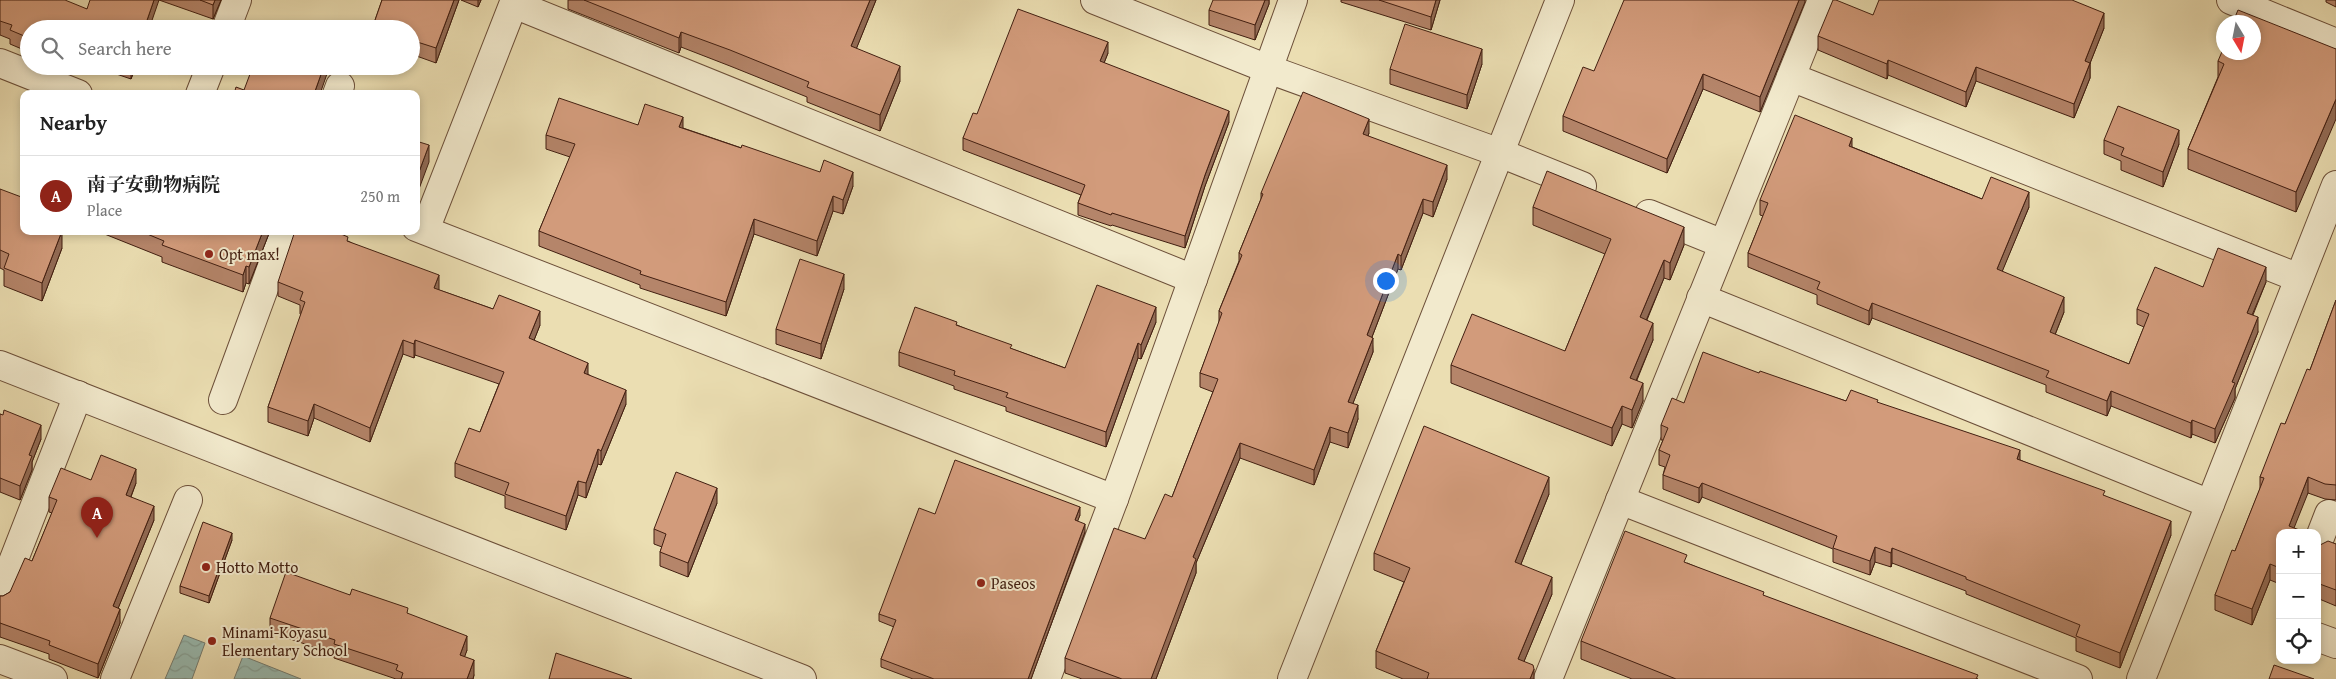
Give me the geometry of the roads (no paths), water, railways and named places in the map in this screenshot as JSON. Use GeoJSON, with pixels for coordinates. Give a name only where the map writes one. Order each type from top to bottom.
{"type":"FeatureCollection","features":[{"type":"Feature","properties":{"kind":"street"},"geometry":{"type":"LineString","coordinates":[[229,20],[237,0]]}},
{"type":"Feature","properties":{"kind":"street"},"geometry":{"type":"LineString","coordinates":[[1095,0],[1268,69],[1500,153],[1723,244]]}},
{"type":"Feature","properties":{"kind":"street"},"geometry":{"type":"LineString","coordinates":[[1046,679],[1114,499],[1293,0]]}},
{"type":"Feature","properties":{"kind":"street"},"geometry":{"type":"LineString","coordinates":[[1292,679],[1560,0]]}},
{"type":"Feature","properties":{"kind":"street"},"geometry":{"type":"LineString","coordinates":[[1548,679],[1822,0]]}},
{"type":"Feature","properties":{"kind":"street"},"geometry":{"type":"LineString","coordinates":[[2231,0],[2336,43]]}},
{"type":"Feature","properties":{"kind":"street"},"geometry":{"type":"LineString","coordinates":[[1114,499],[421,228],[514,2],[1193,280]]}},
{"type":"Feature","properties":{"kind":"street"},"geometry":{"type":"LineString","coordinates":[[0,63],[20,71]]}},
{"type":"Feature","properties":{"kind":"street"},"geometry":{"type":"LineString","coordinates":[[30,75],[68,90]]}},
{"type":"Feature","properties":{"kind":"street"},"geometry":{"type":"LineString","coordinates":[[202,90],[207,75]]}},
{"type":"Feature","properties":{"kind":"street"},"geometry":{"type":"LineString","coordinates":[[1790,78],[2299,278]]}},
{"type":"Feature","properties":{"kind":"street"},"geometry":{"type":"LineString","coordinates":[[2141,679],[2336,185]]}},
{"type":"Feature","properties":{"kind":"street"},"geometry":{"type":"LineString","coordinates":[[223,400],[284,235]]}},
{"type":"Feature","properties":{"kind":"street"},"geometry":{"type":"LineString","coordinates":[[1701,298],[2210,504]]}},
{"type":"Feature","properties":{"kind":"street"},"geometry":{"type":"LineString","coordinates":[[0,365],[802,679]]}},
{"type":"Feature","properties":{"kind":"street"},"geometry":{"type":"LineString","coordinates":[[0,595],[78,395]]}},
{"type":"Feature","properties":{"kind":"street"},"geometry":{"type":"LineString","coordinates":[[115,679],[188,500]]}},
{"type":"Feature","properties":{"kind":"street"},"geometry":{"type":"LineString","coordinates":[[1620,500],[2078,679]]}},
{"type":"Feature","properties":{"kind":"street"},"geometry":{"type":"LineString","coordinates":[[2321,535],[2329,514],[2336,517]]}},
{"type":"Feature","properties":{"kind":"street"},"geometry":{"type":"LineString","coordinates":[[2321,638],[2336,644]]}},
{"type":"Feature","properties":{"kind":"street"},"geometry":{"type":"LineString","coordinates":[[0,659],[53,679]]}},
{"type":"Feature","properties":{"kind":"water"},"geometry":{"type":"Polygon","coordinates":[[[184,635],[205,643],[192,679],[165,679],[184,635]]]}},
{"type":"Feature","properties":{"kind":"water"},"geometry":{"type":"Polygon","coordinates":[[[243,656],[301,679],[234,679],[243,656]]]}},
{"type":"Feature","properties":{"kind":"place","name":"Opt max!"},"geometry":{"type":"Point","coordinates":[209,254]}},
{"type":"Feature","properties":{"kind":"place","name":"南子安動物病院"},"geometry":{"type":"Point","coordinates":[97,538]}},
{"type":"Feature","properties":{"kind":"place","name":"Hotto Motto"},"geometry":{"type":"Point","coordinates":[206,567]}},
{"type":"Feature","properties":{"kind":"place","name":"Paseos"},"geometry":{"type":"Point","coordinates":[981,583]}},
{"type":"Feature","properties":{"kind":"place","name":"Minami-Koyasu Elementary School"},"geometry":{"type":"Point","coordinates":[212,641]}}]}
